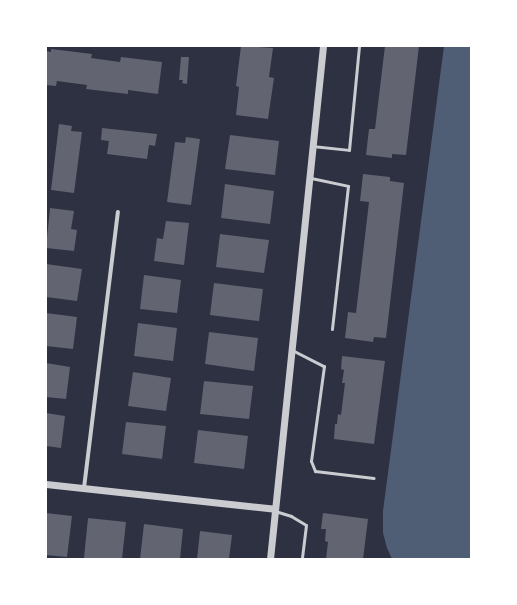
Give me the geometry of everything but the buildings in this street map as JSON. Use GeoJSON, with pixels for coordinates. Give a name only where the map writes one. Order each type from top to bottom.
{"type":"FeatureCollection","features":[{"type":"Feature","properties":{"kind":"street"},"geometry":{"type":"LineString","coordinates":[[270,559],[322,46]]}},
{"type":"Feature","properties":{"kind":"street"},"geometry":{"type":"LineString","coordinates":[[84,488],[118,212]]}},
{"type":"Feature","properties":{"kind":"street"},"geometry":{"type":"LineString","coordinates":[[46,484],[275,510]]}},
{"type":"Feature","properties":{"kind":"lane"},"geometry":{"type":"LineString","coordinates":[[312,146],[349,150],[359,46]]}},
{"type":"Feature","properties":{"kind":"lane"},"geometry":{"type":"LineString","coordinates":[[309,178],[348,186],[332,329]]}},
{"type":"Feature","properties":{"kind":"lane"},"geometry":{"type":"LineString","coordinates":[[291,350],[324,366],[311,461],[315,471],[374,478]]}},
{"type":"Feature","properties":{"kind":"lane"},"geometry":{"type":"LineString","coordinates":[[275,510],[291,516],[306,525],[302,559]]}},
{"type":"Feature","properties":{"kind":"water"},"geometry":{"type":"Polygon","coordinates":[[[444,46],[471,46],[471,559],[392,559],[383,533],[383,511],[444,46]]]}}]}
